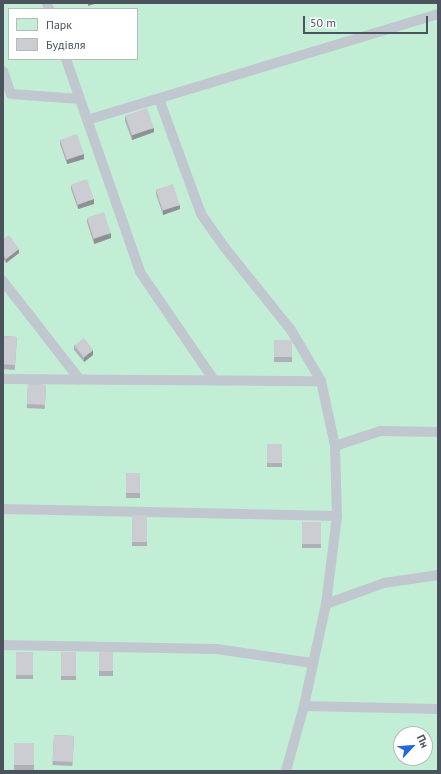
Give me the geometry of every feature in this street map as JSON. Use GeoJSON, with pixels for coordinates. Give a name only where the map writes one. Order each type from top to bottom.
{"type":"FeatureCollection","features":[{"type":"Feature","properties":{"kind":"lane"},"geometry":{"type":"LineString","coordinates":[[87,120],[438,14]]}},
{"type":"Feature","properties":{"kind":"lane"},"geometry":{"type":"LineString","coordinates":[[66,60],[140,272],[214,380]]}},
{"type":"Feature","properties":{"kind":"lane"},"geometry":{"type":"LineString","coordinates":[[3,71],[11,94],[80,99]]}},
{"type":"Feature","properties":{"kind":"lane"},"geometry":{"type":"LineString","coordinates":[[159,99],[201,214],[225,248],[291,330],[321,381],[335,446],[337,516],[326,604],[312,663],[304,706],[286,771]]}},
{"type":"Feature","properties":{"kind":"lane"},"geometry":{"type":"LineString","coordinates":[[3,281],[80,380]]}},
{"type":"Feature","properties":{"kind":"lane"},"geometry":{"type":"LineString","coordinates":[[3,379],[321,381]]}},
{"type":"Feature","properties":{"kind":"lane"},"geometry":{"type":"LineString","coordinates":[[335,446],[380,431],[438,432]]}},
{"type":"Feature","properties":{"kind":"lane"},"geometry":{"type":"LineString","coordinates":[[3,509],[337,516]]}},
{"type":"Feature","properties":{"kind":"lane"},"geometry":{"type":"LineString","coordinates":[[326,604],[384,583],[438,575]]}},
{"type":"Feature","properties":{"kind":"lane"},"geometry":{"type":"LineString","coordinates":[[3,645],[217,649],[312,663]]}},
{"type":"Feature","properties":{"kind":"lane"},"geometry":{"type":"LineString","coordinates":[[304,706],[438,709]]}},
{"type":"Feature","properties":{"kind":"green space"},"geometry":{"type":"Polygon","coordinates":[[[3,3],[438,3],[438,771],[3,771],[3,3]]]}},
{"type":"Feature","properties":{"kind":"building"},"geometry":{"type":"Polygon","coordinates":[[[147,108],[154,128],[132,135],[125,115],[147,108]]]}},
{"type":"Feature","properties":{"kind":"building"},"geometry":{"type":"Polygon","coordinates":[[[77,134],[84,154],[67,160],[60,140],[77,134]]]}},
{"type":"Feature","properties":{"kind":"building"},"geometry":{"type":"Polygon","coordinates":[[[87,179],[94,199],[78,204],[71,185],[87,179]]]}},
{"type":"Feature","properties":{"kind":"building"},"geometry":{"type":"Polygon","coordinates":[[[173,184],[180,205],[163,210],[156,190],[173,184]]]}},
{"type":"Feature","properties":{"kind":"building"},"geometry":{"type":"Polygon","coordinates":[[[104,212],[111,233],[94,238],[87,218],[104,212]]]}},
{"type":"Feature","properties":{"kind":"building"},"geometry":{"type":"Polygon","coordinates":[[[9,235],[19,249],[6,259],[3,255],[3,239],[9,235]]]}},
{"type":"Feature","properties":{"kind":"building"},"geometry":{"type":"Polygon","coordinates":[[[3,336],[17,337],[15,365],[3,364],[3,336]]]}},
{"type":"Feature","properties":{"kind":"building"},"geometry":{"type":"Polygon","coordinates":[[[84,338],[93,350],[83,357],[74,345],[84,338]]]}},
{"type":"Feature","properties":{"kind":"building"},"geometry":{"type":"Polygon","coordinates":[[[274,340],[292,340],[292,357],[274,357],[274,340]]]}},
{"type":"Feature","properties":{"kind":"building"},"geometry":{"type":"Polygon","coordinates":[[[28,384],[46,385],[45,405],[27,404],[28,384]]]}},
{"type":"Feature","properties":{"kind":"building"},"geometry":{"type":"Polygon","coordinates":[[[267,444],[282,444],[282,463],[267,463],[267,444]]]}},
{"type":"Feature","properties":{"kind":"building"},"geometry":{"type":"Polygon","coordinates":[[[126,473],[140,473],[140,493],[126,493],[126,473]]]}},
{"type":"Feature","properties":{"kind":"building"},"geometry":{"type":"Polygon","coordinates":[[[132,515],[147,515],[147,542],[132,542],[132,515]]]}},
{"type":"Feature","properties":{"kind":"building"},"geometry":{"type":"Polygon","coordinates":[[[302,522],[321,522],[321,544],[302,544],[302,522]]]}},
{"type":"Feature","properties":{"kind":"building"},"geometry":{"type":"Polygon","coordinates":[[[16,652],[33,652],[33,675],[16,675],[16,652]]]}},
{"type":"Feature","properties":{"kind":"building"},"geometry":{"type":"Polygon","coordinates":[[[61,652],[76,652],[76,676],[61,676],[61,652]]]}},
{"type":"Feature","properties":{"kind":"building"},"geometry":{"type":"Polygon","coordinates":[[[99,652],[113,652],[113,671],[99,671],[99,652]]]}},
{"type":"Feature","properties":{"kind":"building"},"geometry":{"type":"Polygon","coordinates":[[[54,735],[74,736],[73,762],[53,761],[54,735]]]}},
{"type":"Feature","properties":{"kind":"building"},"geometry":{"type":"Polygon","coordinates":[[[14,743],[34,743],[34,765],[14,765],[14,743]]]}}]}
